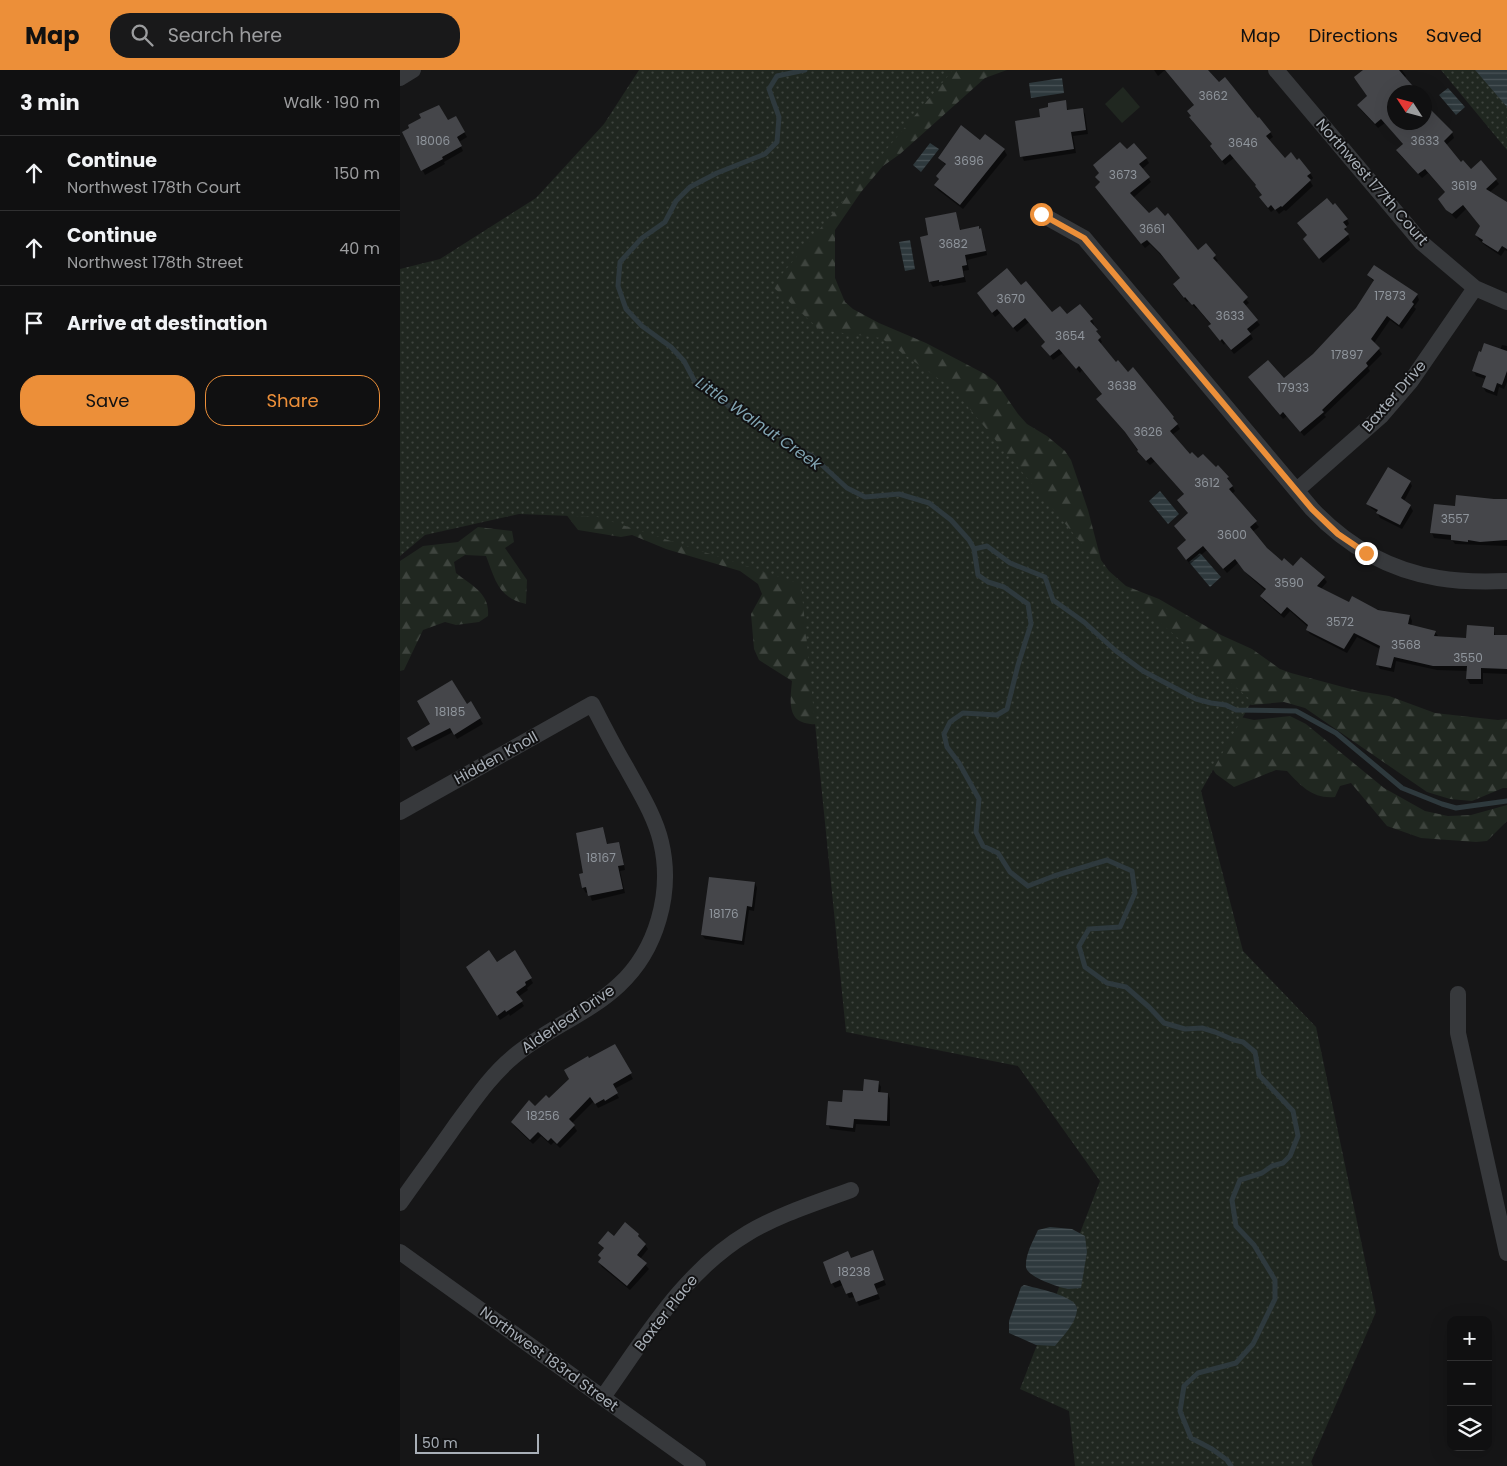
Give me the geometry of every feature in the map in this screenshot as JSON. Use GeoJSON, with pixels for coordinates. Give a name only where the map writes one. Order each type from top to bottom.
{"type":"FeatureCollection","features":[{"type":"Feature","properties":{"kind":"street"},"geometry":{"type":"LineString","coordinates":[[400,78],[413,70]]}},
{"type":"Feature","properties":{"kind":"street","name":"Northwest 177th Court"},"geometry":{"type":"LineString","coordinates":[[1276,70],[1422,243],[1476,288],[1507,302]]}},
{"type":"Feature","properties":{"kind":"street"},"geometry":{"type":"LineString","coordinates":[[1041,214],[1084,238],[1317,514],[1338,534],[1366,553],[1401,569],[1438,578],[1476,582],[1507,581]]}},
{"type":"Feature","properties":{"kind":"street","name":"Baxter Drive"},"geometry":{"type":"LineString","coordinates":[[1297,490],[1381,416],[1411,381],[1476,288]]}},
{"type":"Feature","properties":{"kind":"street","name":"Hidden Knoll"},"geometry":{"type":"LineString","coordinates":[[400,812],[592,704]]}},
{"type":"Feature","properties":{"kind":"street","name":"Alderleaf Drive"},"geometry":{"type":"LineString","coordinates":[[400,1203],[482,1088],[512,1058],[534,1041],[602,1000],[640,962],[653,936],[661,911],[665,875],[661,842],[646,804],[592,704]]}},
{"type":"Feature","properties":{"kind":"street"},"geometry":{"type":"LineString","coordinates":[[1458,994],[1458,1033],[1507,1252]]}},
{"type":"Feature","properties":{"kind":"street","name":"Baxter Place"},"geometry":{"type":"LineString","coordinates":[[603,1398],[671,1302],[689,1280],[710,1260],[748,1233],[790,1213],[851,1190]]}},
{"type":"Feature","properties":{"kind":"street","name":"Northwest 183rd Street"},"geometry":{"type":"LineString","coordinates":[[400,1252],[698,1466]]}},
{"type":"Feature","properties":{"kind":"green space"},"geometry":{"type":"Polygon","coordinates":[[[639,70],[953,70],[772,286],[820,330],[881,338],[953,389],[1117,586],[1252,701],[1201,791],[1243,951],[1316,1027],[1376,1312],[1311,1462],[1313,1466],[1075,1466],[1069,1411],[1020,1389],[1100,1181],[1018,1066],[846,1032],[801,584],[598,517],[519,514],[425,535],[400,556],[400,269],[440,259],[536,198],[604,124],[639,70]]]}},
{"type":"Feature","properties":{"kind":"green space"},"geometry":{"type":"Polygon","coordinates":[[[827,70],[1007,70],[985,78],[900,154],[883,166],[861,192],[835,230],[835,278],[845,302],[853,309],[879,323],[926,343],[985,374],[996,382],[1027,424],[1047,436],[1065,451],[1071,460],[1088,510],[1101,560],[1109,571],[1126,586],[1159,599],[1221,635],[1252,649],[1280,669],[1291,673],[1358,691],[1389,696],[1435,713],[1498,720],[1507,719],[1507,788],[1472,801],[1450,799],[1427,792],[1305,708],[1284,702],[1252,705],[1228,699],[634,277],[827,70]]]}},
{"type":"Feature","properties":{"kind":"green space"},"geometry":{"type":"Polygon","coordinates":[[[1441,70],[1507,70],[1507,150],[1441,70]]]}},
{"type":"Feature","properties":{"kind":"green space"},"geometry":{"type":"Polygon","coordinates":[[[1123,87],[1140,107],[1122,123],[1105,104],[1123,87]]]}},
{"type":"Feature","properties":{"kind":"green space"},"geometry":{"type":"Polygon","coordinates":[[[484,332],[806,570],[823,724],[811,724],[797,719],[791,708],[792,681],[759,660],[754,649],[751,614],[762,594],[758,584],[740,571],[666,549],[632,535],[621,537],[578,530],[565,513],[484,332]]]}},
{"type":"Feature","properties":{"kind":"green space"},"geometry":{"type":"Polygon","coordinates":[[[478,527],[512,531],[514,542],[505,548],[527,580],[526,604],[509,597],[503,592],[495,580],[486,556],[465,555],[454,562],[456,573],[474,586],[483,596],[488,608],[488,616],[479,622],[456,625],[445,622],[423,630],[404,670],[400,671],[400,561],[423,546],[458,542],[478,527]]]}},
{"type":"Feature","properties":{"kind":"green space"},"geometry":{"type":"Polygon","coordinates":[[[1209,710],[1254,720],[1290,716],[1306,724],[1384,788],[1425,811],[1448,816],[1471,815],[1507,805],[1507,821],[1487,841],[1421,838],[1387,826],[1351,783],[1340,786],[1335,797],[1320,796],[1308,791],[1287,771],[1276,770],[1234,787],[1216,774],[1203,755],[1209,710]]]}},
{"type":"Feature","properties":{"kind":"shaded area"},"geometry":{"type":"Polygon","coordinates":[[[1507,70],[1507,107],[1476,71],[1507,70]]]}},
{"type":"Feature","properties":{"kind":"shaded area"},"geometry":{"type":"Polygon","coordinates":[[[1062,78],[1064,93],[1031,98],[1029,83],[1062,78]]]}},
{"type":"Feature","properties":{"kind":"shaded area"},"geometry":{"type":"Polygon","coordinates":[[[1448,88],[1465,107],[1456,115],[1439,95],[1448,88]]]}},
{"type":"Feature","properties":{"kind":"shaded area"},"geometry":{"type":"Polygon","coordinates":[[[930,143],[939,149],[921,172],[913,165],[930,143]]]}},
{"type":"Feature","properties":{"kind":"shaded area"},"geometry":{"type":"Polygon","coordinates":[[[910,240],[915,269],[905,271],[899,242],[910,240]]]}},
{"type":"Feature","properties":{"kind":"shaded area"},"geometry":{"type":"Polygon","coordinates":[[[1160,491],[1179,514],[1168,524],[1149,501],[1160,491]]]}},
{"type":"Feature","properties":{"kind":"shaded area"},"geometry":{"type":"Polygon","coordinates":[[[1200,553],[1221,577],[1210,587],[1189,562],[1200,553]]]}},
{"type":"Feature","properties":{"kind":"shaded area"},"geometry":{"type":"Polygon","coordinates":[[[1050,1227],[1072,1229],[1085,1236],[1087,1252],[1081,1288],[1069,1289],[1059,1287],[1032,1275],[1028,1271],[1026,1267],[1027,1258],[1038,1230],[1050,1227]]]}},
{"type":"Feature","properties":{"kind":"shaded area"},"geometry":{"type":"Polygon","coordinates":[[[1024,1285],[1055,1293],[1076,1305],[1077,1310],[1074,1320],[1055,1346],[1036,1345],[1009,1333],[1009,1321],[1021,1287],[1024,1285]]]}},
{"type":"Feature","properties":{"kind":"building"},"geometry":{"type":"Polygon","coordinates":[[[1165,70],[1208,70],[1219,82],[1225,77],[1271,132],[1266,136],[1285,158],[1291,152],[1297,160],[1299,158],[1311,173],[1307,176],[1311,180],[1282,207],[1275,210],[1271,205],[1268,208],[1259,197],[1262,195],[1256,185],[1230,154],[1222,161],[1210,146],[1212,144],[1189,117],[1191,116],[1187,111],[1194,105],[1165,70]]]}},
{"type":"Feature","properties":{"kind":"building"},"geometry":{"type":"Polygon","coordinates":[[[1363,70],[1399,70],[1412,85],[1387,85],[1387,126],[1381,119],[1375,124],[1357,105],[1367,96],[1354,77],[1363,70]]]}},
{"type":"Feature","properties":{"kind":"building"},"geometry":{"type":"Polygon","coordinates":[[[1066,100],[1067,110],[1083,108],[1086,130],[1071,132],[1074,149],[1020,157],[1015,121],[1040,117],[1039,109],[1048,107],[1048,103],[1066,100]]]}},
{"type":"Feature","properties":{"kind":"building"},"geometry":{"type":"Polygon","coordinates":[[[439,105],[448,120],[456,116],[465,132],[457,137],[462,146],[421,171],[402,132],[409,128],[408,125],[421,118],[419,114],[439,105]]]}},
{"type":"Feature","properties":{"kind":"building"},"geometry":{"type":"Polygon","coordinates":[[[1432,111],[1453,132],[1444,141],[1461,162],[1463,160],[1471,169],[1481,160],[1497,179],[1486,189],[1507,202],[1507,249],[1502,246],[1498,252],[1475,235],[1480,226],[1463,205],[1452,214],[1446,210],[1438,199],[1445,192],[1425,169],[1418,174],[1396,150],[1403,144],[1391,130],[1432,130],[1432,111]]]}},
{"type":"Feature","properties":{"kind":"building"},"geometry":{"type":"Polygon","coordinates":[[[961,125],[980,140],[985,134],[1005,149],[960,205],[934,185],[939,179],[936,176],[946,164],[938,158],[961,125]]]}},
{"type":"Feature","properties":{"kind":"building"},"geometry":{"type":"Polygon","coordinates":[[[1120,142],[1127,149],[1134,143],[1147,158],[1139,164],[1150,177],[1130,193],[1149,213],[1157,207],[1165,216],[1168,213],[1198,250],[1206,243],[1216,255],[1213,258],[1248,297],[1243,302],[1258,320],[1247,329],[1251,334],[1231,350],[1222,339],[1220,341],[1208,326],[1211,324],[1194,304],[1192,305],[1184,298],[1173,284],[1180,278],[1160,253],[1147,240],[1141,244],[1095,187],[1100,182],[1095,177],[1099,173],[1093,165],[1120,142]]]}},
{"type":"Feature","properties":{"kind":"building"},"geometry":{"type":"Polygon","coordinates":[[[1327,198],[1333,205],[1335,203],[1348,219],[1343,222],[1347,227],[1344,229],[1349,234],[1319,259],[1303,239],[1307,235],[1297,223],[1327,198]]]}},
{"type":"Feature","properties":{"kind":"building"},"geometry":{"type":"Polygon","coordinates":[[[956,212],[960,230],[979,226],[979,229],[981,228],[986,251],[965,255],[967,265],[962,266],[964,277],[929,282],[920,237],[928,235],[925,218],[956,212]]]}},
{"type":"Feature","properties":{"kind":"building"},"geometry":{"type":"Polygon","coordinates":[[[1374,265],[1418,294],[1412,302],[1414,304],[1399,325],[1387,316],[1371,339],[1380,348],[1366,363],[1368,366],[1322,410],[1324,412],[1300,432],[1283,412],[1280,415],[1248,377],[1268,360],[1284,378],[1313,354],[1356,308],[1374,280],[1367,275],[1374,265]]]}},
{"type":"Feature","properties":{"kind":"building"},"geometry":{"type":"Polygon","coordinates":[[[1007,268],[1021,285],[1026,281],[1052,312],[1060,306],[1067,314],[1080,304],[1093,319],[1090,321],[1101,337],[1098,340],[1116,362],[1118,360],[1128,372],[1133,367],[1174,417],[1178,424],[1170,431],[1190,454],[1192,452],[1198,458],[1203,454],[1216,467],[1218,465],[1229,477],[1227,478],[1233,486],[1229,489],[1257,521],[1250,527],[1267,548],[1282,561],[1284,558],[1293,566],[1301,557],[1325,577],[1317,586],[1349,602],[1352,596],[1378,610],[1410,615],[1408,624],[1436,631],[1434,636],[1466,638],[1467,625],[1494,627],[1494,635],[1507,635],[1507,669],[1481,668],[1481,679],[1466,679],[1467,666],[1433,666],[1394,657],[1391,668],[1376,665],[1380,646],[1354,633],[1344,649],[1306,630],[1308,625],[1287,607],[1281,614],[1260,596],[1266,589],[1244,571],[1235,559],[1223,569],[1203,546],[1186,560],[1177,548],[1186,540],[1174,526],[1188,513],[1177,500],[1184,494],[1151,457],[1146,461],[1137,451],[1125,432],[1096,399],[1102,394],[1079,366],[1076,369],[1059,349],[1050,356],[1041,346],[1045,342],[1025,318],[1013,328],[997,309],[992,313],[977,293],[1007,268]]]}},
{"type":"Feature","properties":{"kind":"building"},"geometry":{"type":"Polygon","coordinates":[[[1484,343],[1507,351],[1507,371],[1502,385],[1497,383],[1494,392],[1482,387],[1486,376],[1472,371],[1484,343]]]}},
{"type":"Feature","properties":{"kind":"building"},"geometry":{"type":"Polygon","coordinates":[[[1388,467],[1411,481],[1401,498],[1411,505],[1400,525],[1376,513],[1378,510],[1366,504],[1388,467]]]}},
{"type":"Feature","properties":{"kind":"building"},"geometry":{"type":"Polygon","coordinates":[[[1456,495],[1507,499],[1507,540],[1480,542],[1468,540],[1468,542],[1451,540],[1451,535],[1430,533],[1434,504],[1455,506],[1456,495]]]}},
{"type":"Feature","properties":{"kind":"building"},"geometry":{"type":"Polygon","coordinates":[[[452,680],[467,704],[471,701],[481,718],[454,735],[450,728],[412,747],[407,738],[430,724],[417,701],[452,680]]]}},
{"type":"Feature","properties":{"kind":"building"},"geometry":{"type":"Polygon","coordinates":[[[603,827],[607,844],[619,842],[624,865],[618,866],[623,889],[588,896],[586,887],[582,888],[579,874],[583,873],[576,833],[603,827]]]}},
{"type":"Feature","properties":{"kind":"building"},"geometry":{"type":"Polygon","coordinates":[[[709,877],[755,882],[752,907],[747,906],[742,941],[701,935],[709,877]]]}},
{"type":"Feature","properties":{"kind":"building"},"geometry":{"type":"Polygon","coordinates":[[[489,950],[497,962],[515,950],[532,978],[525,982],[526,985],[516,992],[523,1001],[497,1016],[466,967],[489,950]]]}},
{"type":"Feature","properties":{"kind":"building"},"geometry":{"type":"Polygon","coordinates":[[[615,1044],[632,1073],[613,1084],[618,1093],[605,1101],[604,1099],[595,1104],[590,1097],[569,1119],[575,1125],[557,1144],[551,1138],[548,1141],[538,1132],[530,1140],[511,1122],[529,1100],[535,1106],[546,1095],[549,1098],[569,1079],[564,1070],[588,1056],[589,1058],[615,1044]]]}},
{"type":"Feature","properties":{"kind":"building"},"geometry":{"type":"Polygon","coordinates":[[[864,1079],[879,1081],[878,1092],[888,1093],[887,1121],[854,1119],[853,1128],[826,1125],[828,1101],[842,1102],[843,1090],[863,1091],[864,1079]]]}},
{"type":"Feature","properties":{"kind":"building"},"geometry":{"type":"Polygon","coordinates":[[[625,1222],[639,1234],[638,1236],[646,1244],[637,1255],[647,1263],[627,1286],[598,1262],[601,1258],[598,1255],[604,1248],[598,1243],[608,1231],[614,1236],[625,1222]]]}},
{"type":"Feature","properties":{"kind":"building"},"geometry":{"type":"Polygon","coordinates":[[[873,1250],[884,1280],[874,1284],[878,1294],[856,1302],[852,1292],[846,1294],[840,1280],[831,1284],[823,1262],[848,1251],[851,1258],[873,1250]]]}},
{"type":"Feature","properties":{"kind":"waterway","name":"Little Walnut Creek"},"geometry":{"type":"LineString","coordinates":[[805,70],[777,76],[769,89],[779,117],[777,142],[765,154],[717,173],[690,187],[676,201],[665,222],[642,238],[620,262],[618,286],[626,309],[642,326],[671,347],[684,361],[694,380],[712,395],[759,424],[778,433],[789,444],[812,456],[847,488],[865,497],[899,494],[929,503],[951,520],[969,540],[974,549],[978,575],[988,582],[1004,587],[1028,604],[1031,624],[1007,709],[997,715],[963,713],[950,722],[944,734],[947,747],[959,763],[979,799],[976,832],[983,846],[998,853],[1010,872],[1028,886],[1107,860],[1132,871],[1135,893],[1120,927],[1089,929],[1079,946],[1085,967],[1107,983],[1126,987],[1164,1023],[1185,1029],[1202,1028],[1243,1042],[1255,1052],[1259,1075],[1293,1111],[1298,1136],[1290,1156],[1283,1163],[1272,1166],[1262,1173],[1240,1180],[1232,1200],[1236,1226],[1254,1245],[1275,1280],[1275,1299],[1253,1344],[1236,1363],[1198,1373],[1184,1386],[1180,1411],[1191,1438],[1212,1449],[1227,1460],[1231,1466]]}},
{"type":"Feature","properties":{"kind":"waterway"},"geometry":{"type":"LineString","coordinates":[[974,549],[987,546],[1010,563],[1045,577],[1053,600],[1084,622],[1116,651],[1143,671],[1196,699],[1226,705],[1236,710],[1296,711],[1336,733],[1402,788],[1442,804],[1456,808],[1507,801]]}},
{"type":"Feature","properties":{"kind":"route"},"geometry":{"type":"LineString","coordinates":[[1041,214],[1084,238],[1312,509],[1338,534],[1366,553]]}}]}
